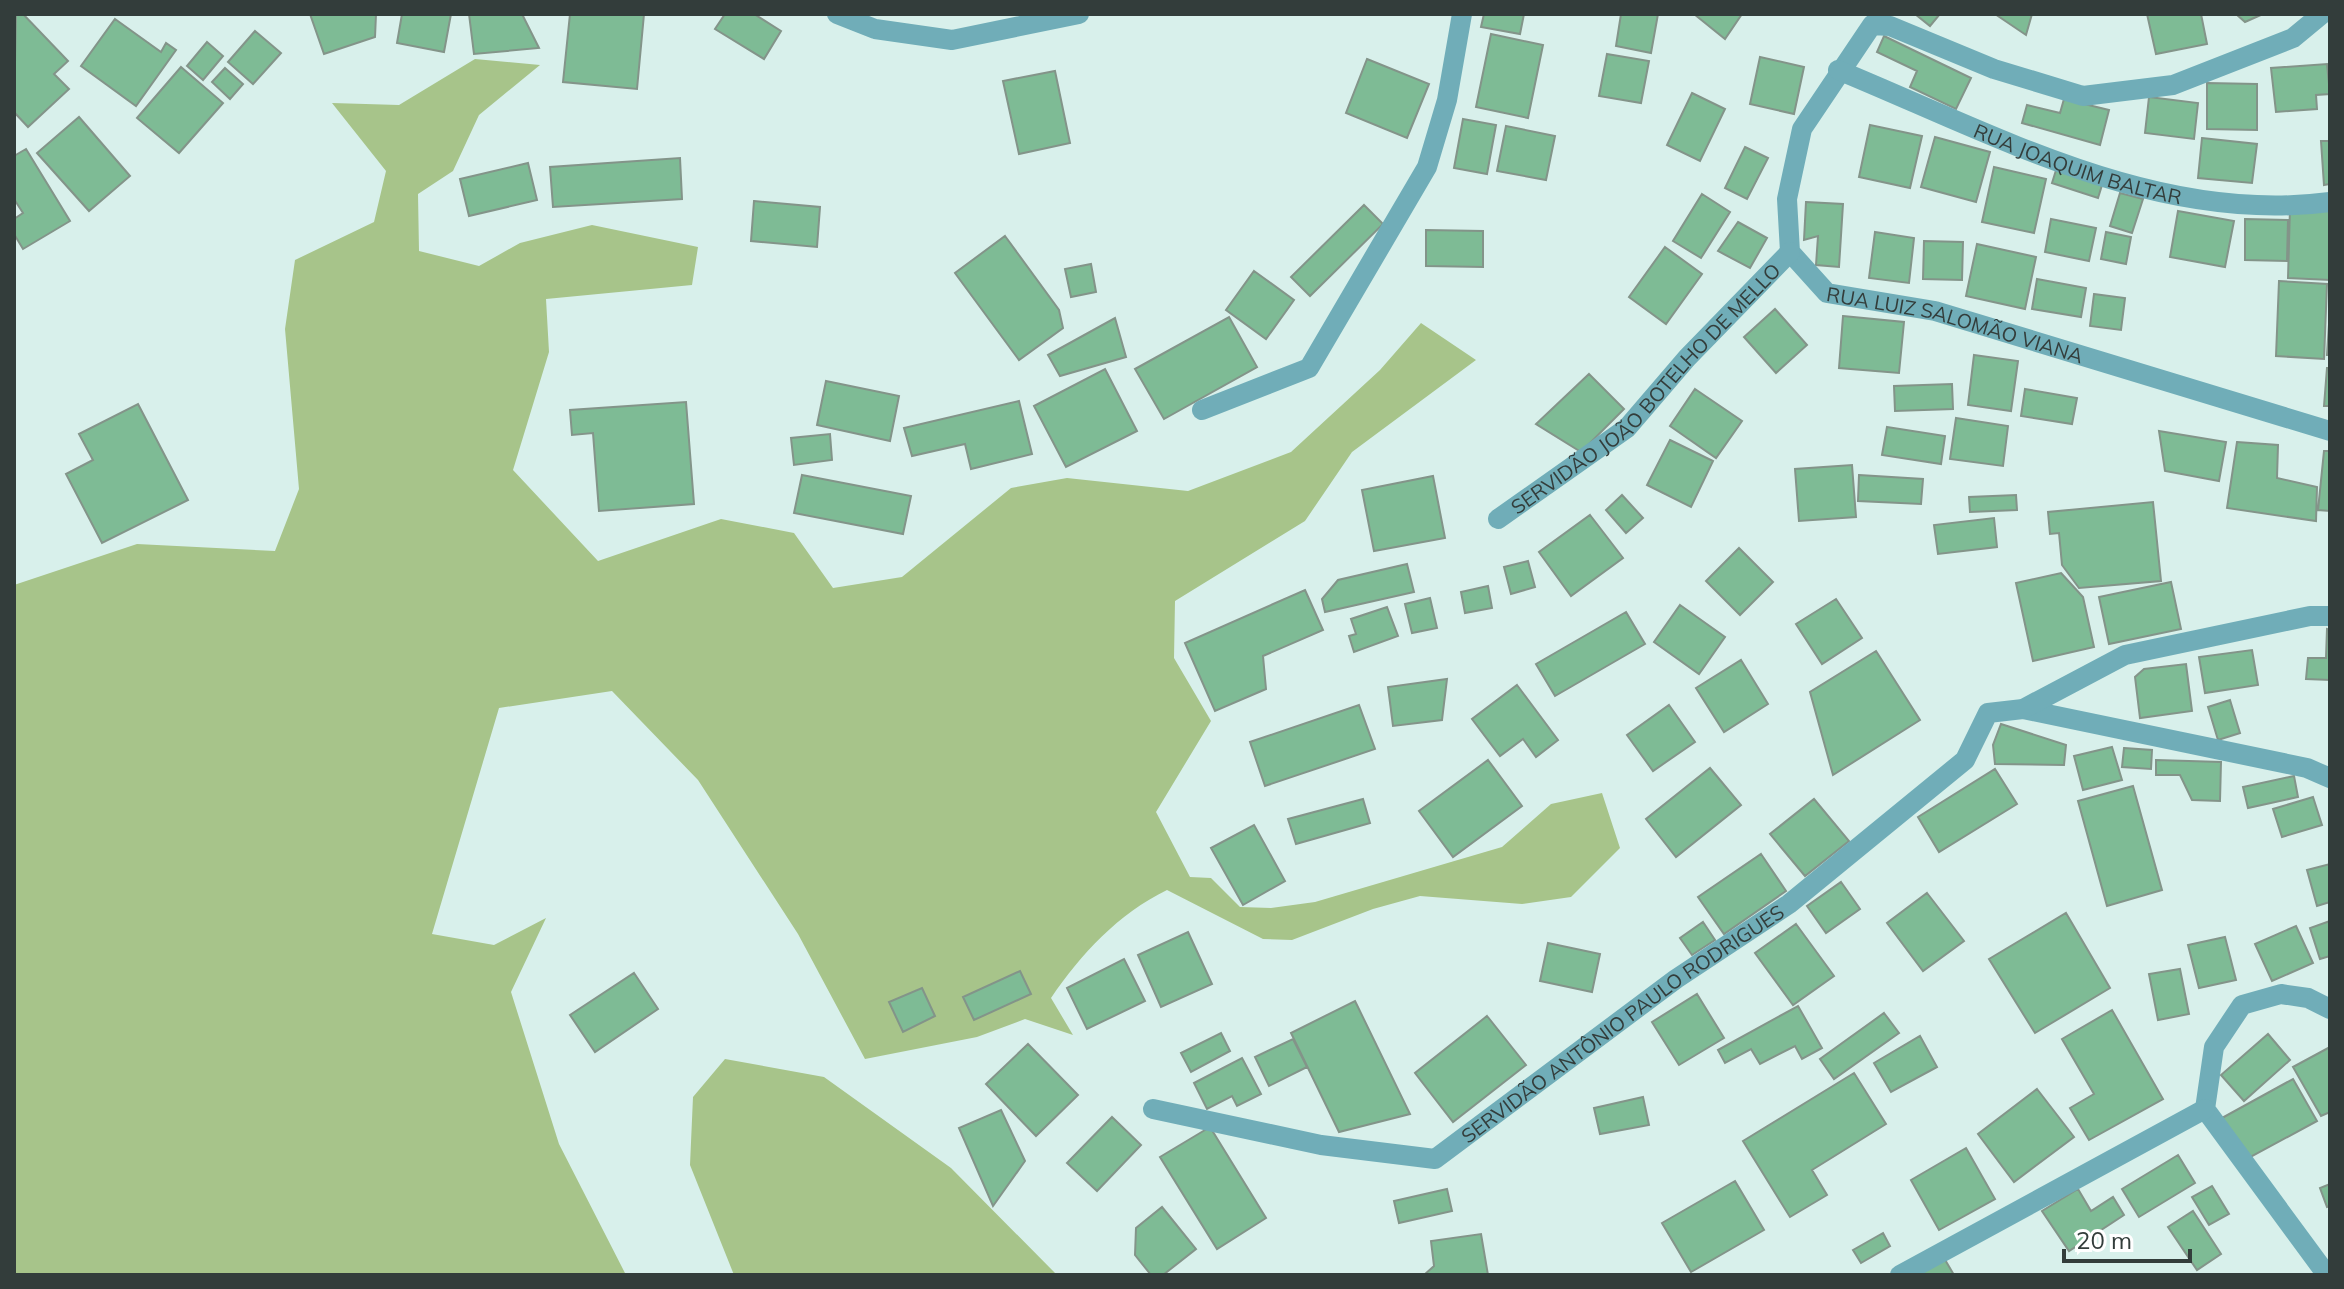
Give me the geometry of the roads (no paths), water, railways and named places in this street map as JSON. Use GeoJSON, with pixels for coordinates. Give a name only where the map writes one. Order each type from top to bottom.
{"type":"FeatureCollection","features":[{"type":"Feature","properties":{"kind":"street"},"geometry":{"type":"LineString","coordinates":[[837,14],[875,29],[952,40],[1079,14]]}},
{"type":"Feature","properties":{"kind":"street"},"geometry":{"type":"LineString","coordinates":[[1202,410],[1309,368],[1427,167],[1447,100],[1462,14]]}},
{"type":"Feature","properties":{"kind":"street"},"geometry":{"type":"LineString","coordinates":[[1790,252],[1787,199],[1802,129],[1838,70],[1872,25],[1890,26],[1994,69],[2083,96],[2173,85],[2293,38],[2322,14]]}},
{"type":"Feature","properties":{"kind":"street","name":"RUA JOAQUIM BALTAR"},"geometry":{"type":"LineString","coordinates":[[1838,70],[2101,177],[2166,196],[2282,208],[2330,202]]}},
{"type":"Feature","properties":{"kind":"street","name":"RUA LUIZ SALOMÃO VIANA"},"geometry":{"type":"LineString","coordinates":[[1790,252],[1827,293],[1935,311],[2330,431]]}},
{"type":"Feature","properties":{"kind":"street","name":"SERVIDÃO JOÃO BOTELHO DE MELLO"},"geometry":{"type":"LineString","coordinates":[[1498,519],[1627,428],[1687,358],[1790,252]]}},
{"type":"Feature","properties":{"kind":"street"},"geometry":{"type":"LineString","coordinates":[[2023,709],[2125,655],[2310,616],[2330,616]]}},
{"type":"Feature","properties":{"kind":"street"},"geometry":{"type":"LineString","coordinates":[[2023,709],[2307,768],[2330,778]]}},
{"type":"Feature","properties":{"kind":"street","name":"SERVIDÃO ANTÔNIO PAULO RODRIGUES"},"geometry":{"type":"LineString","coordinates":[[1153,1109],[1321,1145],[1435,1159],[1676,979],[1789,904],[1965,760],[1988,713],[2023,709]]}},
{"type":"Feature","properties":{"kind":"street"},"geometry":{"type":"LineString","coordinates":[[2324,1271],[2205,1109],[2214,1047],[2242,1005],[2281,994],[2308,998],[2330,1009]]}},
{"type":"Feature","properties":{"kind":"street"},"geometry":{"type":"LineString","coordinates":[[1900,1275],[2205,1109]]}}]}
